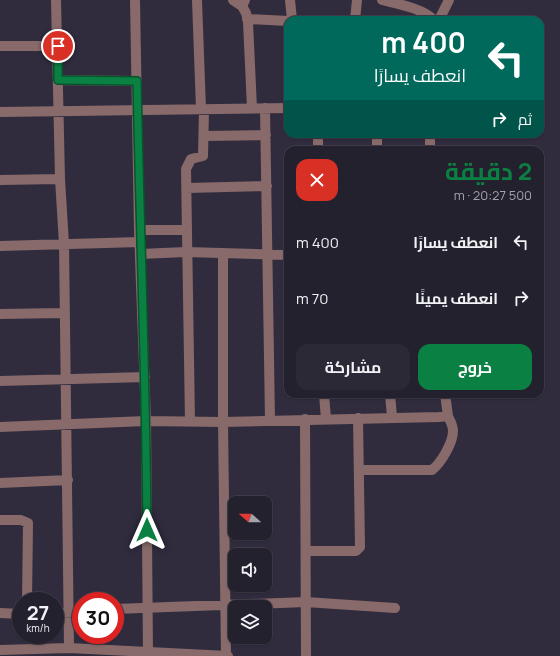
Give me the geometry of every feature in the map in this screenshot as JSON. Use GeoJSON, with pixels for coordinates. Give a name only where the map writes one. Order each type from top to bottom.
{"type":"FeatureCollection","features":[{"type":"Feature","properties":{"kind":"street"},"geometry":{"type":"LineString","coordinates":[[56,0],[60,179],[64,244],[63,313],[68,480],[67,612],[64,650]]}},
{"type":"Feature","properties":{"kind":"street"},"geometry":{"type":"LineString","coordinates":[[135,0],[140,254],[146,422],[147,655]]}},
{"type":"Feature","properties":{"kind":"street"},"geometry":{"type":"LineString","coordinates":[[190,422],[186,188],[188,163],[193,158],[203,156],[204,136],[197,0]]}},
{"type":"Feature","properties":{"kind":"street"},"geometry":{"type":"LineString","coordinates":[[233,0],[243,3],[247,19],[252,108]]}},
{"type":"Feature","properties":{"kind":"street"},"geometry":{"type":"LineString","coordinates":[[290,0],[292,16]]}},
{"type":"Feature","properties":{"kind":"street"},"geometry":{"type":"LineString","coordinates":[[355,16],[357,0]]}},
{"type":"Feature","properties":{"kind":"street"},"geometry":{"type":"LineString","coordinates":[[382,0],[430,16]]}},
{"type":"Feature","properties":{"kind":"street"},"geometry":{"type":"LineString","coordinates":[[441,16],[449,0]]}},
{"type":"Feature","properties":{"kind":"street"},"geometry":{"type":"LineString","coordinates":[[247,19],[284,21]]}},
{"type":"Feature","properties":{"kind":"street"},"geometry":{"type":"LineString","coordinates":[[0,46],[58,46]]}},
{"type":"Feature","properties":{"kind":"street"},"geometry":{"type":"LineString","coordinates":[[58,80],[137,81]]}},
{"type":"Feature","properties":{"kind":"street"},"geometry":{"type":"LineString","coordinates":[[265,108],[270,420]]}},
{"type":"Feature","properties":{"kind":"street"},"geometry":{"type":"LineString","coordinates":[[0,112],[284,108]]}},
{"type":"Feature","properties":{"kind":"street"},"geometry":{"type":"LineString","coordinates":[[204,136],[266,135]]}},
{"type":"Feature","properties":{"kind":"street"},"geometry":{"type":"LineString","coordinates":[[0,180],[60,179]]}},
{"type":"Feature","properties":{"kind":"street"},"geometry":{"type":"LineString","coordinates":[[186,188],[267,186]]}},
{"type":"Feature","properties":{"kind":"street"},"geometry":{"type":"LineString","coordinates":[[140,230],[186,230]]}},
{"type":"Feature","properties":{"kind":"street"},"geometry":{"type":"LineString","coordinates":[[0,246],[140,242]]}},
{"type":"Feature","properties":{"kind":"street"},"geometry":{"type":"LineString","coordinates":[[140,254],[186,252],[284,255]]}},
{"type":"Feature","properties":{"kind":"street"},"geometry":{"type":"LineString","coordinates":[[0,650],[64,650],[147,655],[227,656],[223,422],[224,254]]}},
{"type":"Feature","properties":{"kind":"street"},"geometry":{"type":"LineString","coordinates":[[0,314],[63,313]]}},
{"type":"Feature","properties":{"kind":"street"},"geometry":{"type":"LineString","coordinates":[[0,382],[145,377]]}},
{"type":"Feature","properties":{"kind":"street"},"geometry":{"type":"LineString","coordinates":[[324,398],[326,419]]}},
{"type":"Feature","properties":{"kind":"street"},"geometry":{"type":"LineString","coordinates":[[390,398],[392,417]]}},
{"type":"Feature","properties":{"kind":"street"},"geometry":{"type":"LineString","coordinates":[[360,470],[432,470],[444,454],[452,437],[453,429],[448,416],[446,398]]}},
{"type":"Feature","properties":{"kind":"street"},"geometry":{"type":"LineString","coordinates":[[0,427],[146,422],[223,422],[448,416]]}},
{"type":"Feature","properties":{"kind":"street"},"geometry":{"type":"LineString","coordinates":[[306,551],[358,550],[361,537],[358,418]]}},
{"type":"Feature","properties":{"kind":"street"},"geometry":{"type":"LineString","coordinates":[[305,419],[306,656]]}},
{"type":"Feature","properties":{"kind":"street"},"geometry":{"type":"LineString","coordinates":[[0,483],[68,480]]}},
{"type":"Feature","properties":{"kind":"street"},"geometry":{"type":"LineString","coordinates":[[0,520],[22,520],[28,523],[27,592]]}},
{"type":"Feature","properties":{"kind":"street"},"geometry":{"type":"LineString","coordinates":[[124,608],[306,602],[395,608]]}},
{"type":"Feature","properties":{"kind":"street"},"geometry":{"type":"LineString","coordinates":[[0,612],[12,613]]}},
{"type":"Feature","properties":{"kind":"street"},"geometry":{"type":"LineString","coordinates":[[64,612],[72,612]]}},
{"type":"Feature","properties":{"kind":"route"},"geometry":{"type":"LineString","coordinates":[[58,46],[58,80],[137,81],[146,422],[147,530]]}}]}
